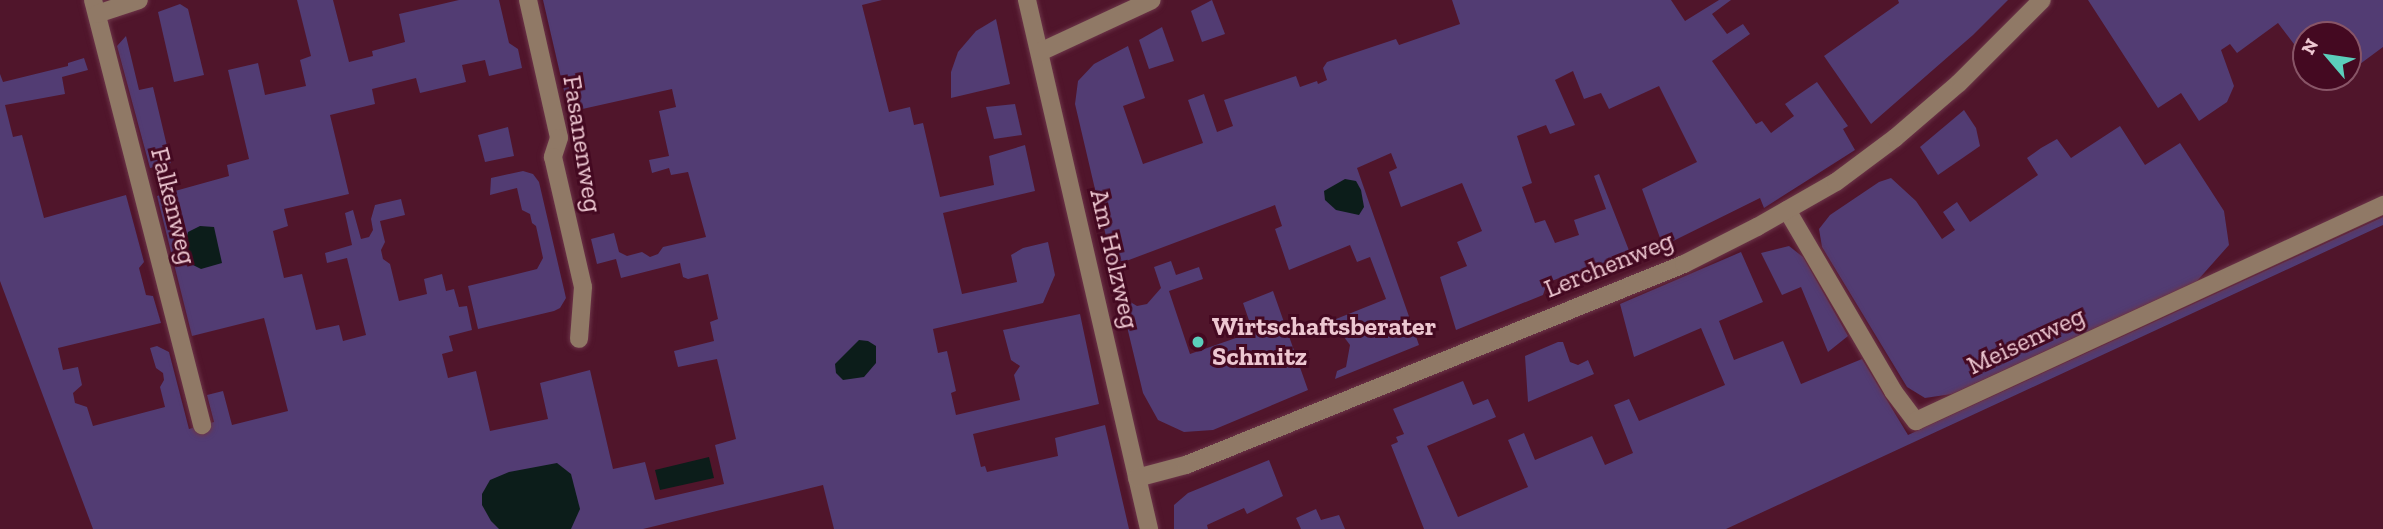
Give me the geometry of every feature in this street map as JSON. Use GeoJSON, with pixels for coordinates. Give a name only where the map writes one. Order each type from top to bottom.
{"type":"FeatureCollection","features":[{"type":"Feature","properties":{"kind":"street"},"geometry":{"type":"LineString","coordinates":[[95,7],[139,0]]}},
{"type":"Feature","properties":{"kind":"street","name":"Fasanenweg"},"geometry":{"type":"LineString","coordinates":[[528,0],[559,138],[553,156],[583,287],[579,339]]}},
{"type":"Feature","properties":{"kind":"street","name":"Am Holzweg"},"geometry":{"type":"LineString","coordinates":[[1027,0],[1149,529]]}},
{"type":"Feature","properties":{"kind":"street"},"geometry":{"type":"LineString","coordinates":[[1040,52],[1152,0]]}},
{"type":"Feature","properties":{"kind":"street","name":"Lerchenweg"},"geometry":{"type":"LineString","coordinates":[[1137,478],[1186,464],[1684,264],[1787,210],[1836,182],[1895,138],[1959,83],[2042,0]]}},
{"type":"Feature","properties":{"kind":"street","name":"Falkenweg"},"geometry":{"type":"LineString","coordinates":[[95,7],[202,425]]}},
{"type":"Feature","properties":{"kind":"street","name":"Meisenweg"},"geometry":{"type":"LineString","coordinates":[[1787,210],[1893,391],[1916,421],[2383,205]]}},
{"type":"Feature","properties":{"kind":"shaded area"},"geometry":{"type":"Polygon","coordinates":[[[297,0],[333,0],[349,62],[373,56],[372,51],[405,42],[399,14],[459,0],[499,0],[509,43],[518,49],[522,68],[489,76],[485,60],[462,65],[466,82],[420,93],[416,78],[372,89],[375,104],[330,115],[349,194],[284,209],[288,226],[273,231],[284,278],[302,274],[316,330],[339,325],[343,341],[366,335],[347,258],[327,263],[325,253],[352,245],[345,213],[353,210],[361,239],[369,237],[373,230],[371,219],[375,205],[401,199],[405,215],[380,221],[385,242],[381,250],[383,259],[390,264],[399,301],[427,294],[424,279],[442,274],[446,291],[454,289],[459,307],[467,306],[472,330],[449,336],[453,351],[442,354],[448,378],[476,371],[490,431],[548,419],[540,383],[590,370],[613,469],[645,462],[655,500],[724,484],[715,445],[736,439],[717,359],[678,367],[674,351],[714,341],[710,322],[718,319],[708,274],[688,279],[683,277],[680,263],[621,278],[616,259],[597,264],[591,239],[614,233],[619,252],[627,256],[642,252],[650,257],[658,254],[663,247],[706,237],[688,172],[671,175],[669,168],[652,173],[649,160],[669,156],[659,111],[676,107],[672,89],[569,112],[543,0],[882,0],[862,5],[889,112],[910,107],[914,125],[923,123],[940,197],[994,185],[989,156],[1025,145],[1035,191],[943,213],[962,294],[1017,282],[1011,255],[1023,248],[1048,242],[1055,275],[1043,303],[933,329],[938,353],[947,351],[956,391],[951,393],[956,415],[1020,400],[1014,375],[1020,366],[1011,360],[1003,330],[1080,314],[1099,404],[973,434],[981,467],[985,466],[987,472],[1058,456],[1055,438],[1105,425],[1129,529],[834,529],[823,485],[643,529],[93,529],[0,281],[0,74],[3,82],[68,66],[68,63],[84,58],[88,70],[62,77],[65,94],[5,105],[13,137],[22,135],[44,218],[126,195],[144,262],[139,268],[146,295],[153,296],[161,323],[58,348],[63,370],[78,367],[82,385],[73,393],[75,403],[87,407],[93,426],[165,407],[160,387],[164,380],[163,373],[156,368],[150,348],[157,346],[169,352],[189,429],[214,422],[207,395],[223,391],[232,425],[288,411],[264,318],[192,336],[157,196],[229,176],[227,165],[249,159],[228,70],[258,63],[265,95],[306,86],[300,60],[311,56],[297,0]]]}},
{"type":"Feature","properties":{"kind":"shaded area"},"geometry":{"type":"Polygon","coordinates":[[[1212,0],[1225,34],[1202,42],[1191,11],[1212,0]]]}},
{"type":"Feature","properties":{"kind":"shaded area"},"geometry":{"type":"Polygon","coordinates":[[[1452,0],[1671,0],[1685,21],[1719,0],[1731,0],[1712,14],[1727,34],[1743,24],[1750,34],[1712,61],[1756,124],[1762,121],[1771,133],[1794,116],[1785,104],[1817,82],[1848,126],[1843,129],[1855,150],[1764,208],[1760,198],[1663,246],[1642,189],[1697,162],[1659,86],[1609,109],[1601,93],[1584,99],[1573,71],[1555,80],[1575,125],[1550,134],[1546,125],[1517,136],[1532,183],[1522,187],[1535,223],[1545,220],[1555,243],[1579,235],[1574,220],[1606,209],[1594,176],[1599,174],[1632,258],[1576,281],[1564,276],[1547,283],[1543,295],[1456,330],[1440,277],[1467,266],[1457,242],[1482,231],[1462,183],[1401,207],[1389,172],[1397,168],[1391,153],[1357,168],[1419,345],[1335,379],[1337,371],[1346,367],[1350,345],[1344,337],[1321,325],[1386,299],[1370,257],[1357,262],[1350,245],[1289,270],[1275,229],[1282,226],[1275,205],[1113,266],[1075,104],[1078,81],[1094,64],[1128,46],[1145,98],[1123,106],[1143,164],[1203,143],[1188,100],[1204,94],[1217,132],[1233,126],[1224,100],[1296,76],[1300,87],[1317,81],[1318,84],[1327,80],[1323,68],[1327,62],[1396,39],[1399,45],[1460,24],[1452,0]]]}},
{"type":"Feature","properties":{"kind":"shaded area"},"geometry":{"type":"Polygon","coordinates":[[[1898,0],[2008,0],[1973,35],[1871,124],[1824,56],[1899,3],[1898,0]]]}},
{"type":"Feature","properties":{"kind":"shaded area"},"geometry":{"type":"Polygon","coordinates":[[[2088,0],[2383,0],[2383,47],[2362,63],[2362,21],[2292,21],[2292,42],[2278,23],[2237,53],[2230,44],[2221,50],[2234,86],[2227,102],[2199,121],[2181,93],[2158,108],[2088,0]]]}},
{"type":"Feature","properties":{"kind":"shaded area"},"geometry":{"type":"Polygon","coordinates":[[[180,4],[188,9],[204,75],[174,82],[158,12],[180,4]]]}},
{"type":"Feature","properties":{"kind":"shaded area"},"geometry":{"type":"Polygon","coordinates":[[[996,19],[1010,84],[951,98],[951,72],[958,52],[976,31],[996,19]]]}},
{"type":"Feature","properties":{"kind":"shaded area"},"geometry":{"type":"Polygon","coordinates":[[[1162,27],[1174,61],[1149,69],[1139,40],[1162,27]]]}},
{"type":"Feature","properties":{"kind":"shaded area"},"geometry":{"type":"Polygon","coordinates":[[[126,36],[139,90],[153,87],[171,163],[150,168],[117,46],[126,36]]]}},
{"type":"Feature","properties":{"kind":"shaded area"},"geometry":{"type":"Polygon","coordinates":[[[1015,104],[1022,135],[994,139],[986,107],[1015,104]]]}},
{"type":"Feature","properties":{"kind":"shaded area"},"geometry":{"type":"Polygon","coordinates":[[[1964,110],[1976,128],[1980,146],[1938,175],[1920,147],[1964,110]]]}},
{"type":"Feature","properties":{"kind":"shaded area"},"geometry":{"type":"Polygon","coordinates":[[[2120,126],[2145,165],[2180,143],[2224,211],[2229,245],[2197,281],[1952,394],[1925,398],[1907,387],[1822,247],[1819,229],[1830,215],[1879,182],[1891,178],[1916,201],[1942,239],[1955,230],[1943,212],[1957,202],[1970,222],[2038,175],[2027,158],[2041,148],[2057,139],[2071,158],[2120,126]]]}},
{"type":"Feature","properties":{"kind":"shaded area"},"geometry":{"type":"Polygon","coordinates":[[[508,127],[514,156],[485,162],[478,135],[508,127]]]}},
{"type":"Feature","properties":{"kind":"shaded area"},"geometry":{"type":"Polygon","coordinates":[[[523,171],[533,174],[539,182],[566,298],[560,308],[554,311],[478,329],[468,286],[537,269],[543,258],[536,226],[532,223],[530,214],[522,210],[517,188],[490,195],[491,178],[523,171]]]}},
{"type":"Feature","properties":{"kind":"shaded area"},"geometry":{"type":"Polygon","coordinates":[[[1345,179],[1356,181],[1361,190],[1364,207],[1359,215],[1336,210],[1325,200],[1324,191],[1345,179]]]}},
{"type":"Feature","properties":{"kind":"shaded area"},"geometry":{"type":"Polygon","coordinates":[[[2383,217],[2383,225],[1726,529],[1424,529],[1391,445],[1398,442],[1396,437],[1404,434],[1393,409],[1463,381],[1473,405],[1488,399],[1496,417],[1427,446],[1458,517],[1528,487],[1508,440],[1524,433],[1535,460],[1592,436],[1605,465],[1633,453],[1614,405],[1629,399],[1639,421],[1725,385],[1701,328],[1634,357],[1620,304],[1741,252],[1763,302],[1719,321],[1734,360],[1783,341],[1801,384],[1862,359],[1908,435],[2383,217]]]}},
{"type":"Feature","properties":{"kind":"shaded area"},"geometry":{"type":"Polygon","coordinates":[[[200,226],[214,227],[222,263],[201,269],[193,265],[185,244],[188,232],[200,226]]]}},
{"type":"Feature","properties":{"kind":"shaded area"},"geometry":{"type":"Polygon","coordinates":[[[1789,246],[1803,257],[1848,336],[1828,352],[1801,287],[1782,295],[1761,253],[1789,246]]]}},
{"type":"Feature","properties":{"kind":"shaded area"},"geometry":{"type":"Polygon","coordinates":[[[1171,261],[1176,275],[1199,267],[1203,279],[1169,291],[1190,354],[1253,332],[1243,303],[1273,291],[1308,390],[1213,430],[1184,432],[1158,420],[1143,393],[1122,306],[1127,300],[1137,306],[1147,304],[1161,288],[1154,267],[1171,261]]]}},
{"type":"Feature","properties":{"kind":"shaded area"},"geometry":{"type":"Polygon","coordinates":[[[859,340],[876,346],[876,363],[864,377],[843,380],[836,373],[835,364],[859,340]]]}},
{"type":"Feature","properties":{"kind":"shaded area"},"geometry":{"type":"Polygon","coordinates":[[[1563,342],[1570,362],[1578,365],[1588,360],[1594,374],[1528,402],[1525,356],[1563,342]]]}},
{"type":"Feature","properties":{"kind":"shaded area"},"geometry":{"type":"Polygon","coordinates":[[[709,457],[714,478],[660,490],[655,470],[709,457]]]}},
{"type":"Feature","properties":{"kind":"shaded area"},"geometry":{"type":"Polygon","coordinates":[[[1269,460],[1283,496],[1247,514],[1244,508],[1207,525],[1208,529],[1174,529],[1174,505],[1188,493],[1269,460]]]}},
{"type":"Feature","properties":{"kind":"shaded area"},"geometry":{"type":"Polygon","coordinates":[[[557,463],[571,474],[580,509],[571,529],[499,529],[491,521],[482,505],[482,494],[490,480],[509,472],[557,463]]]}},
{"type":"Feature","properties":{"kind":"shaded area"},"geometry":{"type":"Polygon","coordinates":[[[1316,509],[1321,520],[1339,515],[1345,529],[1301,529],[1296,518],[1316,509]]]}},
{"type":"Feature","properties":{"kind":"place","name":"Wirtschaftsberater Schmitz"},"geometry":{"type":"Point","coordinates":[1198,342]}}]}
